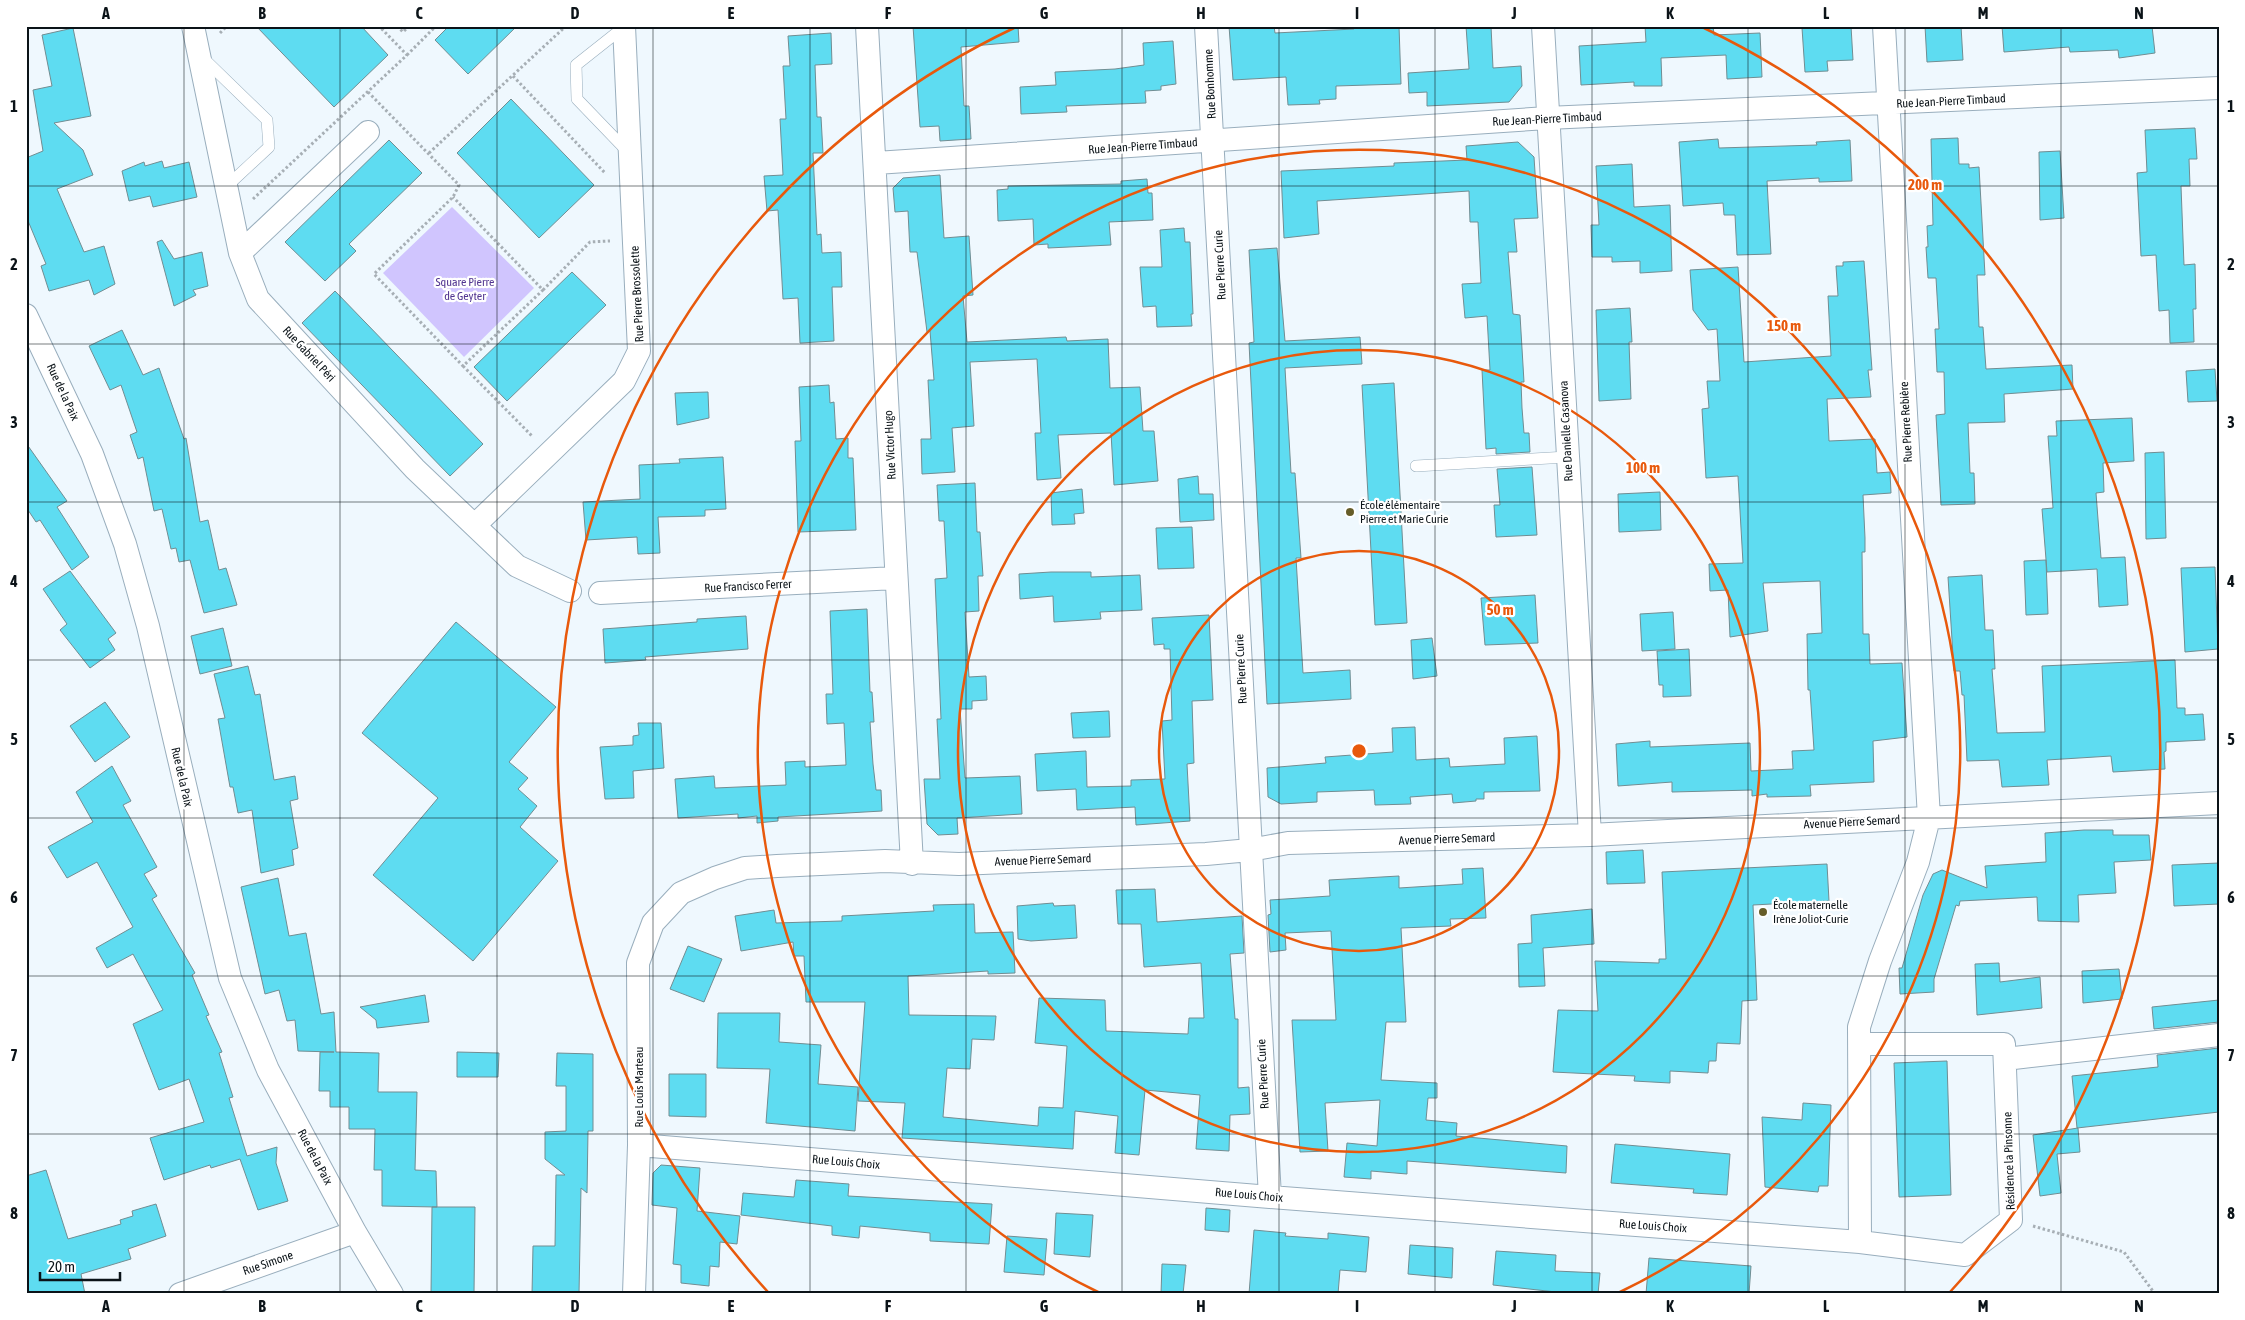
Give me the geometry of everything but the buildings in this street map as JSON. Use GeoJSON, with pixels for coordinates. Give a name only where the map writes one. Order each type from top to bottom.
{"type":"FeatureCollection","features":[{"type":"Feature","properties":{"kind":"street","name":"Rue Gabriel Péri"},"geometry":{"type":"LineString","coordinates":[[193,26],[240,253],[258,299],[415,469],[517,566],[570,591]]}},
{"type":"Feature","properties":{"kind":"street","name":"Rue Victor Hugo"},"geometry":{"type":"LineString","coordinates":[[867,26],[876,163],[912,864]]}},
{"type":"Feature","properties":{"kind":"street","name":"Rue Bonhomme"},"geometry":{"type":"LineString","coordinates":[[1206,26],[1213,142]]}},
{"type":"Feature","properties":{"kind":"street","name":"Rue Danielle Casanova"},"geometry":{"type":"LineString","coordinates":[[1543,26],[1590,835]]}},
{"type":"Feature","properties":{"kind":"street","name":"Rue Pierre Rebière"},"geometry":{"type":"LineString","coordinates":[[1860,1242],[1860,1027],[1880,961],[1918,862],[1929,818],[1884,26]]}},
{"type":"Feature","properties":{"kind":"street","name":"Rue Pierre Brossolette"},"geometry":{"type":"LineString","coordinates":[[475,525],[624,381],[639,351],[624,27]]}},
{"type":"Feature","properties":{"kind":"street","name":"Rue Jean-Pierre Timbaud"},"geometry":{"type":"LineString","coordinates":[[876,163],[1213,142],[1547,118],[2219,88]]}},
{"type":"Feature","properties":{"kind":"street"},"geometry":{"type":"LineString","coordinates":[[240,253],[368,132]]}},
{"type":"Feature","properties":{"kind":"street","name":"Rue Pierre Curie"},"geometry":{"type":"LineString","coordinates":[[1213,142],[1270,1197]]}},
{"type":"Feature","properties":{"kind":"street","name":"Rue de la Paix"},"geometry":{"type":"LineString","coordinates":[[26,315],[92,454],[125,544],[148,626],[230,978],[268,1070],[355,1232],[392,1294]]}},
{"type":"Feature","properties":{"kind":"street","name":"Rue Francisco Ferrer"},"geometry":{"type":"LineString","coordinates":[[600,593],[896,578]]}},
{"type":"Feature","properties":{"kind":"street","name":"Avenue Pierre Semard"},"geometry":{"type":"LineString","coordinates":[[681,893],[715,878],[745,868],[885,861],[912,864],[1137,857],[1250,850],[1288,843],[1590,835],[2219,803]]}},
{"type":"Feature","properties":{"kind":"street","name":"Rue Louis Marteau"},"geometry":{"type":"LineString","coordinates":[[634,1294],[639,1145],[638,963],[653,923],[681,893]]}},
{"type":"Feature","properties":{"kind":"street"},"geometry":{"type":"LineString","coordinates":[[1860,1044],[2004,1044],[2005,1059],[2219,1035]]}},
{"type":"Feature","properties":{"kind":"street","name":"Résidence la Pinsonne"},"geometry":{"type":"LineString","coordinates":[[1860,1242],[1965,1255],[2011,1220],[2005,1059]]}},
{"type":"Feature","properties":{"kind":"street","name":"Rue Louis Choix"},"geometry":{"type":"LineString","coordinates":[[639,1145],[1270,1197],[1860,1242]]}},
{"type":"Feature","properties":{"kind":"street","name":"Rue Simone"},"geometry":{"type":"LineString","coordinates":[[180,1294],[355,1232]]}},
{"type":"Feature","properties":{"kind":"lane"},"geometry":{"type":"LineString","coordinates":[[624,27],[576,64],[577,99],[630,154]]}},
{"type":"Feature","properties":{"kind":"lane"},"geometry":{"type":"LineString","coordinates":[[199,53],[267,120],[269,147],[226,187]]}},
{"type":"Feature","properties":{"kind":"lane"},"geometry":{"type":"LineString","coordinates":[[1416,466],[1567,456]]}},
{"type":"Feature","properties":{"kind":"path"},"geometry":{"type":"LineString","coordinates":[[379,26],[407,55]]}},
{"type":"Feature","properties":{"kind":"path"},"geometry":{"type":"LineString","coordinates":[[397,26],[403,32],[409,26]]}},
{"type":"Feature","properties":{"kind":"path"},"geometry":{"type":"LineString","coordinates":[[232,218],[436,26]]}},
{"type":"Feature","properties":{"kind":"path"},"geometry":{"type":"LineString","coordinates":[[429,153],[566,26]]}},
{"type":"Feature","properties":{"kind":"path"},"geometry":{"type":"LineString","coordinates":[[513,76],[610,178]]}},
{"type":"Feature","properties":{"kind":"path"},"geometry":{"type":"LineString","coordinates":[[368,92],[459,186],[453,197],[374,274],[550,453]]}},
{"type":"Feature","properties":{"kind":"path"},"geometry":{"type":"LineString","coordinates":[[453,197],[543,290]]}},
{"type":"Feature","properties":{"kind":"path"},"geometry":{"type":"LineString","coordinates":[[463,366],[543,290],[590,242],[616,241]]}},
{"type":"Feature","properties":{"kind":"path"},"geometry":{"type":"LineString","coordinates":[[2011,1220],[2124,1252],[2155,1294]]}},
{"type":"Feature","properties":{"kind":"green space","name":"Square Pierre de Geyter"},"geometry":{"type":"Polygon","coordinates":[[[452,207],[534,288],[464,357],[383,273],[452,207]]]}},
{"type":"Feature","properties":{"kind":"place","name":"École élémentaire Pierre et Marie Curie"},"geometry":{"type":"Point","coordinates":[1350,512]}},
{"type":"Feature","properties":{"kind":"place","name":"École maternelle Irène Joliot-Curie"},"geometry":{"type":"Point","coordinates":[1763,912]}}]}
